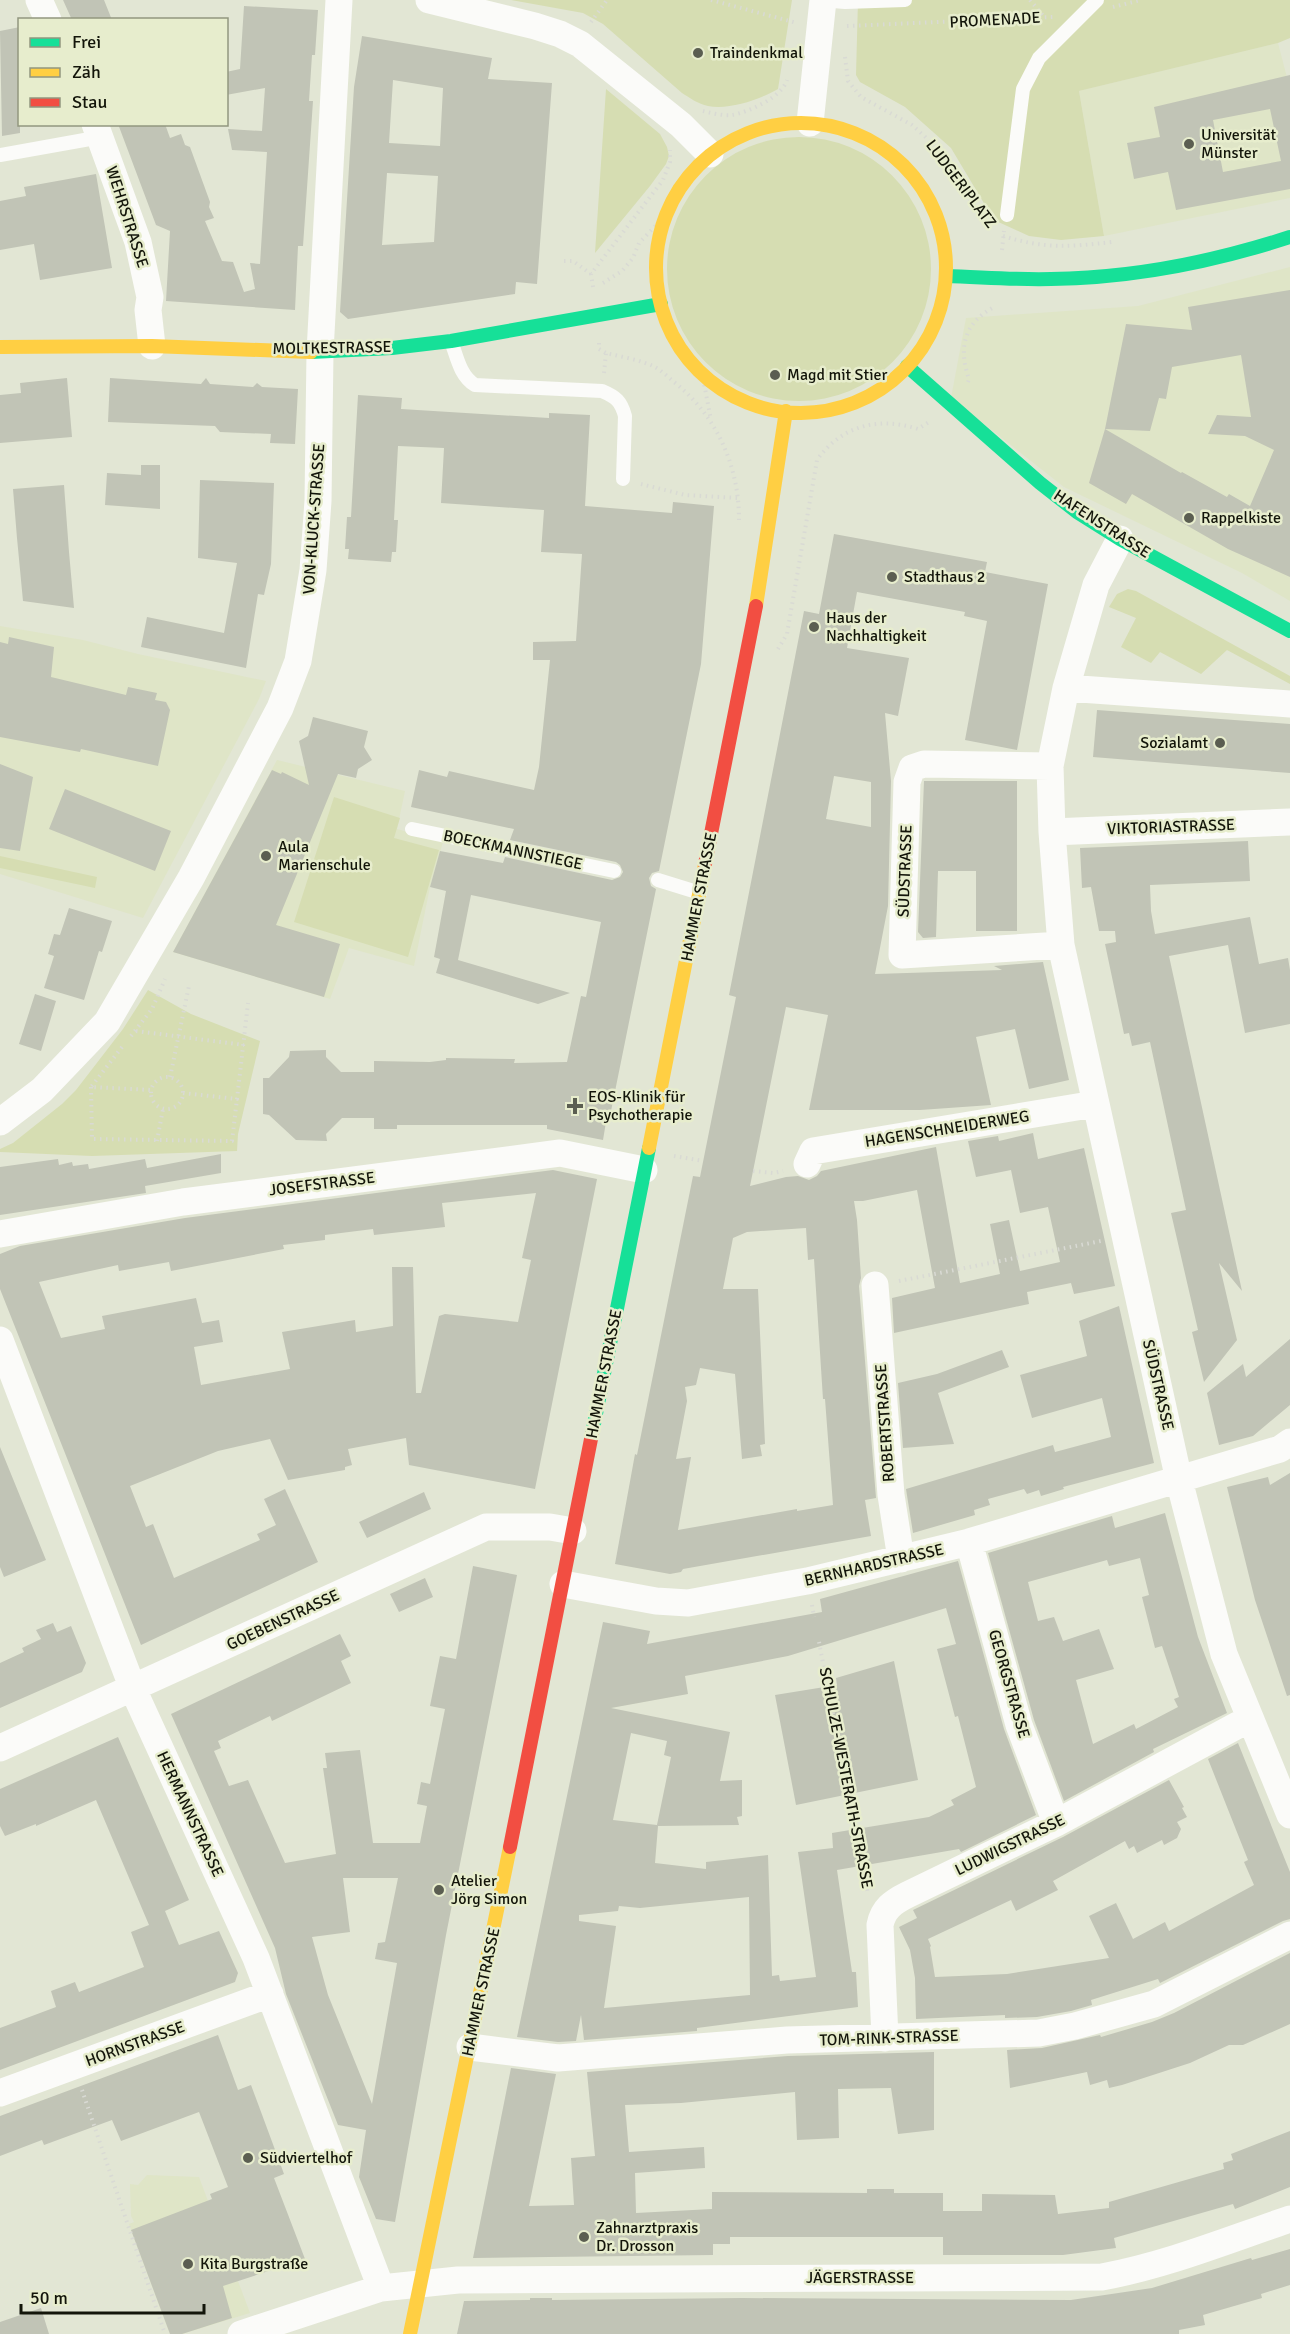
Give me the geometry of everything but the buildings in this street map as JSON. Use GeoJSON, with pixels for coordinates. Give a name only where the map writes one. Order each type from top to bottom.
{"type":"FeatureCollection","features":[{"type":"Feature","properties":{"kind":"main road","name":"LUDGERIPLATZ"},"geometry":{"type":"LineString","coordinates":[[810,123],[840,128],[869,140],[892,155],[912,174],[927,197],[938,222],[945,248],[946,276],[942,300],[934,324],[918,353],[907,366],[882,387],[852,403],[836,408],[803,412],[786,411],[747,402],[723,390],[702,373],[676,342],[661,304],[656,259],[666,215],[689,176],[710,154],[736,138],[765,128],[810,123]]}},
{"type":"Feature","properties":{"kind":"main road"},"geometry":{"type":"LineString","coordinates":[[946,276],[1064,279],[1113,274],[1189,264],[1290,237]]}},
{"type":"Feature","properties":{"kind":"main road","name":"MOLTKESTRASSE"},"geometry":{"type":"LineString","coordinates":[[0,347],[152,346],[320,352],[392,348],[451,341],[661,304]]}},
{"type":"Feature","properties":{"kind":"main road","name":"HAFENSTRASSE"},"geometry":{"type":"LineString","coordinates":[[907,366],[1040,483],[1077,512],[1120,539],[1290,631]]}},
{"type":"Feature","properties":{"kind":"main road","name":"HAMMER STRASSE"},"geometry":{"type":"LineString","coordinates":[[410,2334],[400,2286],[470,2047],[763,571],[786,411]]}},
{"type":"Feature","properties":{"kind":"street"},"geometry":{"type":"LineString","coordinates":[[39,0],[47,18]]}},
{"type":"Feature","properties":{"kind":"street","name":"VON-KLUCK-STRASSE"},"geometry":{"type":"LineString","coordinates":[[0,1122],[42,1090],[107,1022],[190,878],[280,708],[298,661],[313,570],[318,501],[320,352],[339,0]]}},
{"type":"Feature","properties":{"kind":"street"},"geometry":{"type":"LineString","coordinates":[[429,0],[535,26],[560,34],[580,44],[681,125],[710,154]]}},
{"type":"Feature","properties":{"kind":"street"},"geometry":{"type":"LineString","coordinates":[[810,123],[823,0]]}},
{"type":"Feature","properties":{"kind":"street","name":"WEHRSTRASSE"},"geometry":{"type":"LineString","coordinates":[[98,131],[138,242],[150,297],[148,310],[152,346]]}},
{"type":"Feature","properties":{"kind":"street","name":"SÜDSTRASSE"},"geometry":{"type":"LineString","coordinates":[[1120,539],[1096,585],[1066,688],[1050,766],[1052,832],[1061,945],[1179,1480],[1224,1654],[1290,1815]]}},
{"type":"Feature","properties":{"kind":"street"},"geometry":{"type":"LineString","coordinates":[[1066,688],[1290,704]]}},
{"type":"Feature","properties":{"kind":"street","name":"SÜDSTRASSE"},"geometry":{"type":"LineString","coordinates":[[1050,766],[924,764],[912,768],[907,793],[902,955],[1061,945]]}},
{"type":"Feature","properties":{"kind":"street","name":"VIKTORIASTRASSE"},"geometry":{"type":"LineString","coordinates":[[1052,832],[1290,822]]}},
{"type":"Feature","properties":{"kind":"street","name":"HAGENSCHNEIDERWEG"},"geometry":{"type":"LineString","coordinates":[[807,1164],[813,1151],[1095,1104]]}},
{"type":"Feature","properties":{"kind":"street","name":"JOSEFSTRASSE"},"geometry":{"type":"LineString","coordinates":[[0,1234],[183,1202],[560,1153],[644,1170]]}},
{"type":"Feature","properties":{"kind":"street","name":"ROBERTSTRASSE"},"geometry":{"type":"LineString","coordinates":[[875,1285],[891,1495],[901,1559]]}},
{"type":"Feature","properties":{"kind":"street","name":"HERMANNSTRASSE"},"geometry":{"type":"LineString","coordinates":[[0,1340],[133,1689],[256,1958],[400,2286]]}},
{"type":"Feature","properties":{"kind":"street","name":"BERNHARDSTRASSE"},"geometry":{"type":"LineString","coordinates":[[563,1584],[656,1601],[688,1603],[807,1581],[969,1542],[1280,1449],[1290,1442]]}},
{"type":"Feature","properties":{"kind":"street","name":"GOEBENSTRASSE"},"geometry":{"type":"LineString","coordinates":[[0,1748],[486,1527],[549,1527],[573,1531]]}},
{"type":"Feature","properties":{"kind":"street","name":"GEORGSTRASSE"},"geometry":{"type":"LineString","coordinates":[[969,1542],[1019,1725],[1056,1823]]}},
{"type":"Feature","properties":{"kind":"street","name":"LUDWIGSTRASSE"},"geometry":{"type":"LineString","coordinates":[[885,2038],[880,1925],[882,1915],[886,1910],[907,1895],[1056,1823],[1249,1719]]}},
{"type":"Feature","properties":{"kind":"street","name":"TOM-RINK-STRASSE"},"geometry":{"type":"LineString","coordinates":[[470,2047],[558,2058],[787,2040],[1039,2033],[1101,2020],[1154,2004],[1290,1935]]}},
{"type":"Feature","properties":{"kind":"street","name":"HORNSTRASSE"},"geometry":{"type":"LineString","coordinates":[[0,2094],[270,1994]]}},
{"type":"Feature","properties":{"kind":"street","name":"JÄGERSTRASSE"},"geometry":{"type":"LineString","coordinates":[[241,2334],[400,2286],[470,2280],[1102,2277],[1159,2264],[1290,2218]]}},
{"type":"Feature","properties":{"kind":"lane"},"geometry":{"type":"LineString","coordinates":[[823,0],[905,0]]}},
{"type":"Feature","properties":{"kind":"lane"},"geometry":{"type":"LineString","coordinates":[[1007,215],[1023,89],[1039,58],[1097,0]]}},
{"type":"Feature","properties":{"kind":"lane"},"geometry":{"type":"LineString","coordinates":[[0,155],[98,131]]}},
{"type":"Feature","properties":{"kind":"lane"},"geometry":{"type":"LineString","coordinates":[[451,341],[467,380],[475,385],[602,391],[619,400],[625,423],[622,479]]}},
{"type":"Feature","properties":{"kind":"lane","name":"BOECKMANNSTIEGE"},"geometry":{"type":"LineString","coordinates":[[412,829],[614,871]]}},
{"type":"Feature","properties":{"kind":"lane"},"geometry":{"type":"LineString","coordinates":[[657,880],[700,893]]}},
{"type":"Feature","properties":{"kind":"path"},"geometry":{"type":"LineString","coordinates":[[711,0],[798,23]]}},
{"type":"Feature","properties":{"kind":"path"},"geometry":{"type":"LineString","coordinates":[[1030,0],[1050,27],[1052,43]]}},
{"type":"Feature","properties":{"kind":"path","name":"PROMENADE"},"geometry":{"type":"LineString","coordinates":[[846,36],[847,26],[1045,18],[1084,13],[1141,0]]}},
{"type":"Feature","properties":{"kind":"path","name":"LUDGERIPLATZ"},"geometry":{"type":"LineString","coordinates":[[845,47],[848,81],[861,97],[912,125],[932,143],[954,170],[970,200],[990,226],[1004,237],[1037,246],[1066,248],[1112,242]]}},
{"type":"Feature","properties":{"kind":"path"},"geometry":{"type":"LineString","coordinates":[[586,289],[608,281],[622,271],[633,258],[639,243],[666,215]]}},
{"type":"Feature","properties":{"kind":"path"},"geometry":{"type":"LineString","coordinates":[[564,261],[573,261],[591,274],[599,349],[656,368],[681,388],[711,422],[721,438],[729,458],[739,498],[685,495],[622,479]]}},
{"type":"Feature","properties":{"kind":"path"},"geometry":{"type":"LineString","coordinates":[[702,373],[711,422]]}},
{"type":"Feature","properties":{"kind":"path"},"geometry":{"type":"LineString","coordinates":[[774,658],[787,633],[814,474]]}},
{"type":"Feature","properties":{"kind":"path"},"geometry":{"type":"LineString","coordinates":[[129,1038],[152,1009],[165,979]]}},
{"type":"Feature","properties":{"kind":"path"},"geometry":{"type":"LineString","coordinates":[[170,1077],[189,986]]}},
{"type":"Feature","properties":{"kind":"path"},"geometry":{"type":"LineString","coordinates":[[123,1045],[91,1087],[92,1139],[232,1141],[248,1004]]}},
{"type":"Feature","properties":{"kind":"path"},"geometry":{"type":"LineString","coordinates":[[135,1031],[245,1045]]}},
{"type":"Feature","properties":{"kind":"path"},"geometry":{"type":"LineString","coordinates":[[170,1077],[179,1083],[183,1093],[182,1100],[175,1107],[163,1108],[153,1102],[151,1090],[158,1080],[170,1077]]}},
{"type":"Feature","properties":{"kind":"path"},"geometry":{"type":"LineString","coordinates":[[91,1087],[151,1090]]}},
{"type":"Feature","properties":{"kind":"path"},"geometry":{"type":"LineString","coordinates":[[183,1093],[237,1099]]}},
{"type":"Feature","properties":{"kind":"path"},"geometry":{"type":"LineString","coordinates":[[157,1141],[163,1108]]}},
{"type":"Feature","properties":{"kind":"path"},"geometry":{"type":"LineString","coordinates":[[875,1285],[1124,1236]]}},
{"type":"Feature","properties":{"kind":"path","name":"SCHULZE-WESTERATH-STRASSE"},"geometry":{"type":"LineString","coordinates":[[819,1642],[867,1893],[873,1902]]}},
{"type":"Feature","properties":{"kind":"path"},"geometry":{"type":"LineString","coordinates":[[73,2067],[165,2334]]}},
{"type":"Feature","properties":{"kind":"shaded area"},"geometry":{"type":"Polygon","coordinates":[[[511,0],[792,0],[778,89],[762,97],[725,107],[704,105],[682,93],[603,24],[583,13],[511,0]]]}},
{"type":"Feature","properties":{"kind":"shaded area"},"geometry":{"type":"Polygon","coordinates":[[[858,0],[1290,0],[1290,38],[1278,43],[1079,91],[1104,236],[1061,240],[1029,236],[994,220],[951,148],[905,107],[860,82],[856,75],[858,0]]]}},
{"type":"Feature","properties":{"kind":"shaded area","name":"Universität Münster"},"geometry":{"type":"Polygon","coordinates":[[[1278,43],[1290,89],[1290,198],[1104,236],[1079,91],[1278,43]]]}},
{"type":"Feature","properties":{"kind":"shaded area"},"geometry":{"type":"Polygon","coordinates":[[[606,89],[660,134],[669,156],[650,186],[595,253],[606,89]]]}},
{"type":"Feature","properties":{"kind":"shaded area"},"geometry":{"type":"Polygon","coordinates":[[[799,137],[825,140],[849,147],[872,160],[892,176],[908,196],[921,219],[928,243],[931,269],[928,295],[921,319],[908,342],[892,362],[872,378],[849,391],[825,398],[799,401],[773,398],[749,391],[726,378],[706,362],[690,342],[677,319],[670,295],[667,269],[670,243],[677,219],[690,196],[706,176],[726,160],[749,147],[773,140],[799,137]]]}},
{"type":"Feature","properties":{"kind":"shaded area"},"geometry":{"type":"Polygon","coordinates":[[[1290,267],[1290,601],[1242,573],[1064,487],[951,398],[966,318],[1138,306],[1290,267]]]}},
{"type":"Feature","properties":{"kind":"shaded area"},"geometry":{"type":"Polygon","coordinates":[[[1128,589],[1136,591],[1290,676],[1290,684],[1227,650],[1201,674],[1160,652],[1151,663],[1121,647],[1136,618],[1109,607],[1117,594],[1128,589]]]}},
{"type":"Feature","properties":{"kind":"shaded area"},"geometry":{"type":"Polygon","coordinates":[[[0,626],[83,640],[266,681],[259,699],[143,918],[0,874],[0,626]]]}},
{"type":"Feature","properties":{"kind":"shaded area"},"geometry":{"type":"Polygon","coordinates":[[[277,760],[405,791],[397,829],[443,842],[430,887],[414,966],[349,948],[330,999],[173,952],[277,760]]]}},
{"type":"Feature","properties":{"kind":"shaded area"},"geometry":{"type":"Polygon","coordinates":[[[334,797],[400,818],[394,838],[439,850],[408,957],[294,922],[334,797]]]}},
{"type":"Feature","properties":{"kind":"shaded area"},"geometry":{"type":"Polygon","coordinates":[[[0,856],[97,877],[95,888],[0,868],[0,856]]]}},
{"type":"Feature","properties":{"kind":"shaded area"},"geometry":{"type":"Polygon","coordinates":[[[148,990],[191,1014],[260,1041],[238,1134],[237,1151],[92,1156],[0,1152],[0,1149],[13,1143],[76,1090],[123,1029],[148,990]]]}},
{"type":"Feature","properties":{"kind":"shaded area","name":"Kita Burgstraße"},"geometry":{"type":"Polygon","coordinates":[[[147,2175],[199,2177],[250,2313],[182,2334],[170,2334],[129,2224],[134,2222],[131,2216],[130,2184],[138,2185],[147,2175]]]}},
{"type":"Feature","properties":{"kind":"traffic: fast"},"geometry":{"type":"LineString","coordinates":[[946,276],[1012,279],[1112,276],[1202,261],[1290,237]]}},
{"type":"Feature","properties":{"kind":"traffic: fast"},"geometry":{"type":"LineString","coordinates":[[311,352],[392,348],[451,341],[661,304]]}},
{"type":"Feature","properties":{"kind":"traffic: fast"},"geometry":{"type":"LineString","coordinates":[[907,366],[1040,483],[1077,512],[1120,539],[1290,631]]}},
{"type":"Feature","properties":{"kind":"traffic: fast"},"geometry":{"type":"LineString","coordinates":[[592,1434],[649,1148]]}},
{"type":"Feature","properties":{"kind":"traffic: slow"},"geometry":{"type":"LineString","coordinates":[[801,123],[829,126],[869,140],[893,156],[913,176],[935,213],[943,240],[946,268],[943,296],[929,336],[913,360],[893,380],[856,402],[829,410],[801,413],[773,410],[733,396],[709,380],[689,360],[667,323],[659,296],[656,268],[659,240],[673,200],[689,176],[709,156],[746,134],[773,126],[801,123]]}},
{"type":"Feature","properties":{"kind":"traffic: slow"},"geometry":{"type":"LineString","coordinates":[[0,347],[152,346],[311,352]]}},
{"type":"Feature","properties":{"kind":"traffic: slow"},"geometry":{"type":"LineString","coordinates":[[756,606],[786,411]]}},
{"type":"Feature","properties":{"kind":"traffic: slow"},"geometry":{"type":"LineString","coordinates":[[649,1148],[705,864]]}},
{"type":"Feature","properties":{"kind":"traffic: slow"},"geometry":{"type":"LineString","coordinates":[[410,2334],[510,1847]]}},
{"type":"Feature","properties":{"kind":"traffic: jam"},"geometry":{"type":"LineString","coordinates":[[705,864],[756,606]]}},
{"type":"Feature","properties":{"kind":"traffic: jam"},"geometry":{"type":"LineString","coordinates":[[510,1847],[592,1434]]}},
{"type":"Feature","properties":{"kind":"place","name":"Traindenkmal"},"geometry":{"type":"Point","coordinates":[698,53]}},
{"type":"Feature","properties":{"kind":"place","name":"Universität Münster"},"geometry":{"type":"Point","coordinates":[1189,144]}},
{"type":"Feature","properties":{"kind":"place","name":"Magd mit Stier"},"geometry":{"type":"Point","coordinates":[775,375]}},
{"type":"Feature","properties":{"kind":"place","name":"Rappelkiste"},"geometry":{"type":"Point","coordinates":[1189,518]}},
{"type":"Feature","properties":{"kind":"place","name":"Stadthaus 2"},"geometry":{"type":"Point","coordinates":[892,577]}},
{"type":"Feature","properties":{"kind":"place","name":"Haus der Nachhaltigkeit"},"geometry":{"type":"Point","coordinates":[814,627]}},
{"type":"Feature","properties":{"kind":"place","name":"Sozialamt"},"geometry":{"type":"Point","coordinates":[1220,743]}},
{"type":"Feature","properties":{"kind":"place","name":"Aula Marienschule"},"geometry":{"type":"Point","coordinates":[266,856]}},
{"type":"Feature","properties":{"kind":"place","name":"EOS-Klinik für Psychotherapie"},"geometry":{"type":"Point","coordinates":[575,1106]}},
{"type":"Feature","properties":{"kind":"place","name":"Atelier Jörg Simon"},"geometry":{"type":"Point","coordinates":[439,1890]}},
{"type":"Feature","properties":{"kind":"place","name":"Südviertelhof"},"geometry":{"type":"Point","coordinates":[248,2158]}},
{"type":"Feature","properties":{"kind":"place","name":"Zahnarztpraxis Dr. Drosson"},"geometry":{"type":"Point","coordinates":[584,2237]}},
{"type":"Feature","properties":{"kind":"place","name":"Kita Burgstraße"},"geometry":{"type":"Point","coordinates":[188,2264]}}]}
